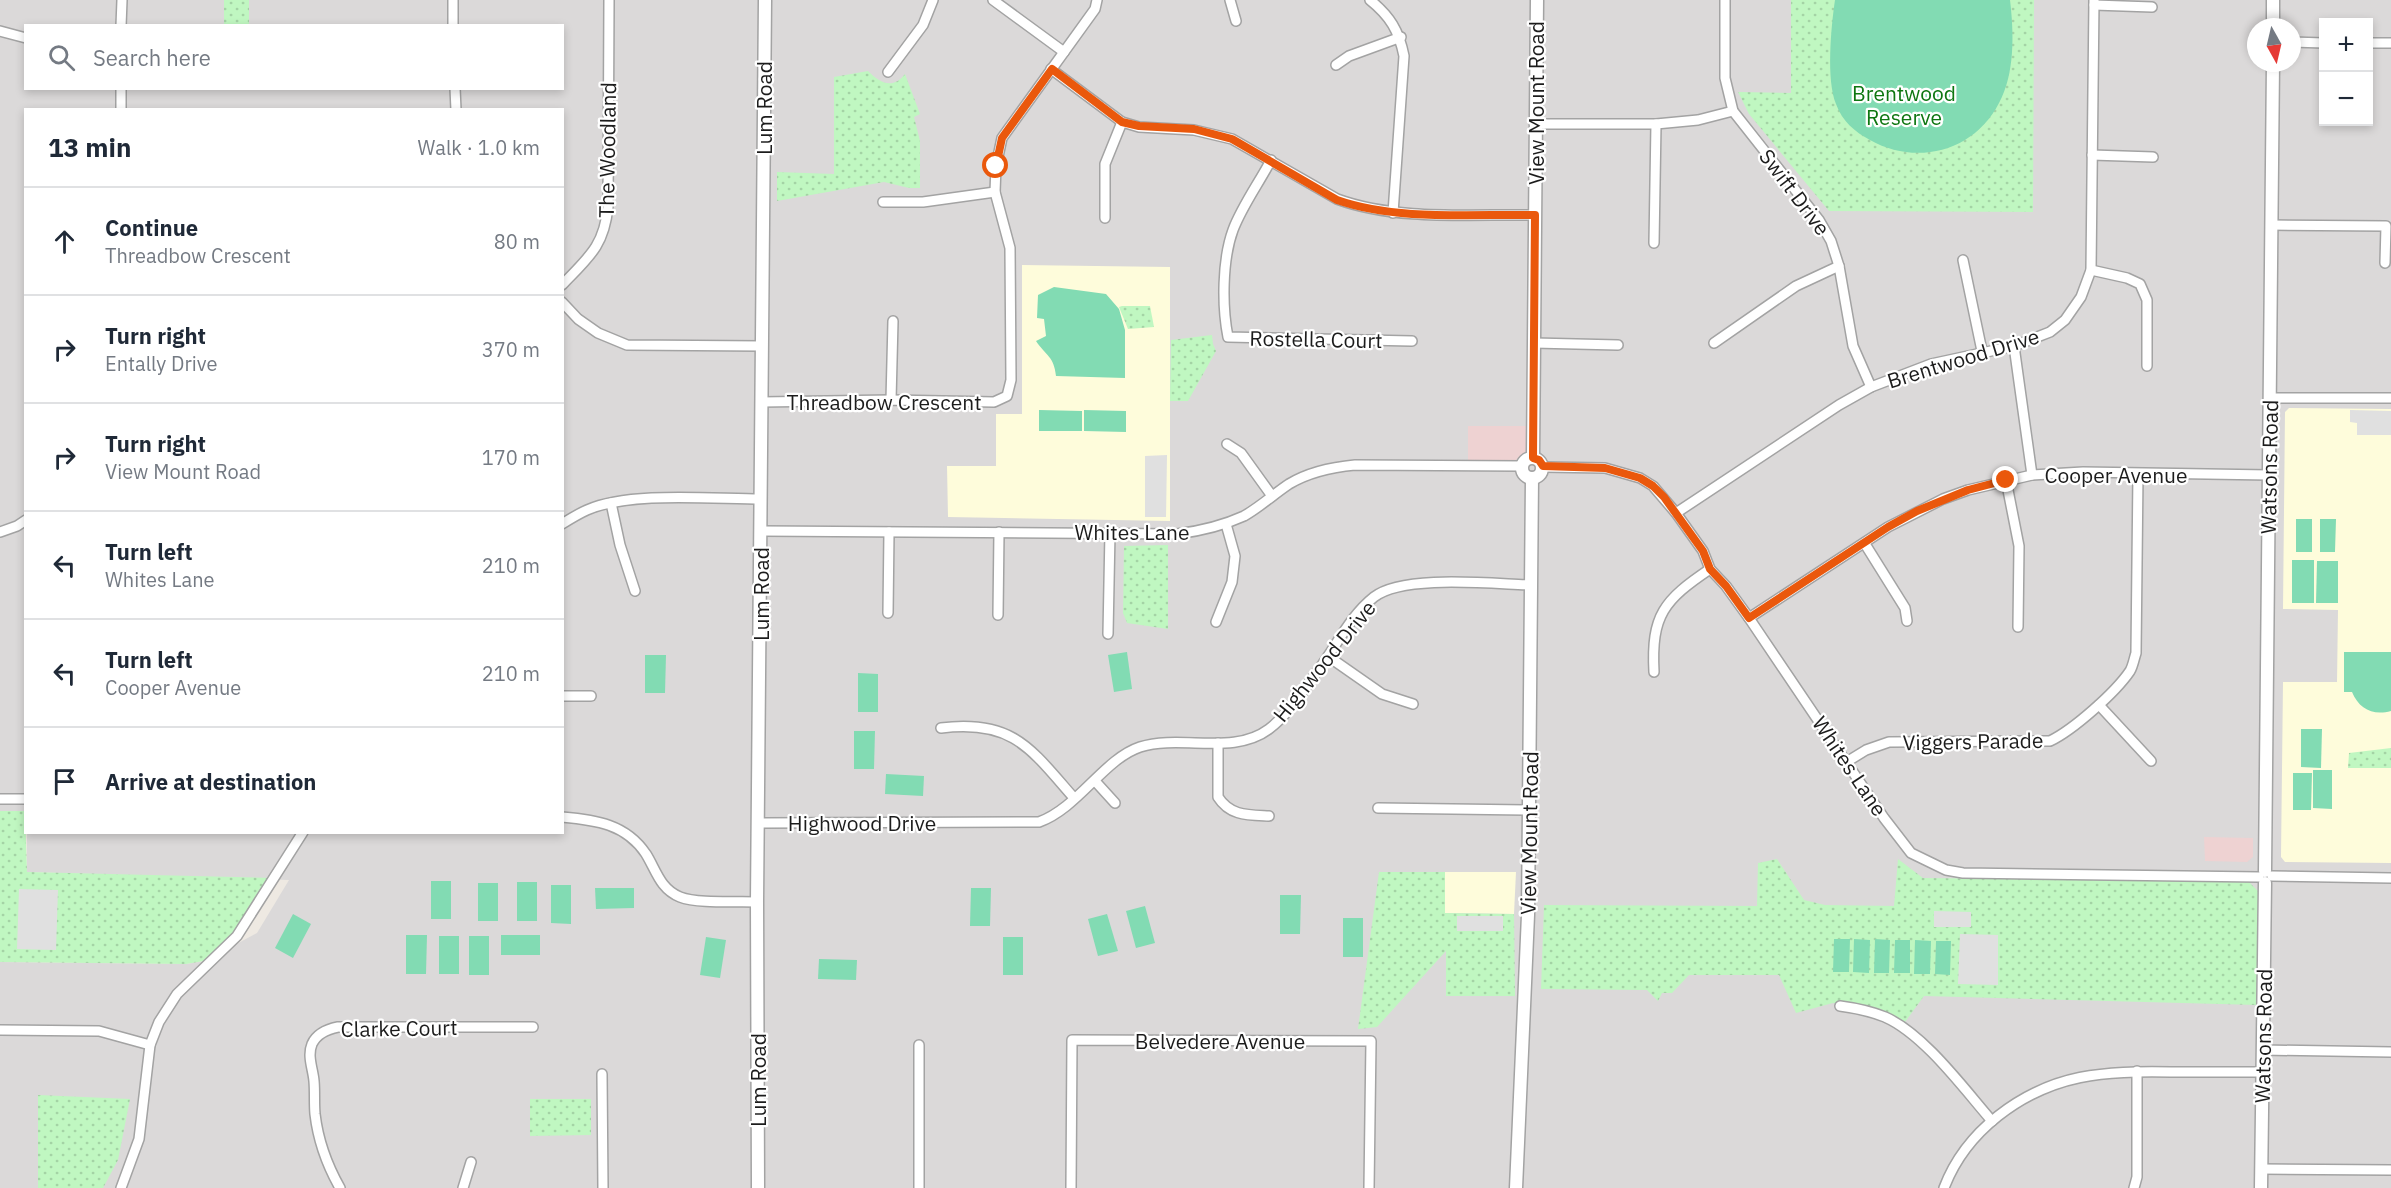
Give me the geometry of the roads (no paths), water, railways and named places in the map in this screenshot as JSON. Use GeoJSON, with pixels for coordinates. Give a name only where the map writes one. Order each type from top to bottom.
{"type":"FeatureCollection","features":[{"type":"Feature","properties":{"kind":"street"},"geometry":{"type":"LineString","coordinates":[[121,24],[122,0]]}},
{"type":"Feature","properties":{"kind":"street"},"geometry":{"type":"LineString","coordinates":[[453,0],[453,24]]}},
{"type":"Feature","properties":{"kind":"street","name":"The Woodland"},"geometry":{"type":"LineString","coordinates":[[564,283],[591,255],[600,242],[606,226],[609,0]]}},
{"type":"Feature","properties":{"kind":"street","name":"Lum Road"},"geometry":{"type":"LineString","coordinates":[[758,1188],[757,902],[760,823],[765,0]]}},
{"type":"Feature","properties":{"kind":"street"},"geometry":{"type":"LineString","coordinates":[[888,72],[922,25],[933,0]]}},
{"type":"Feature","properties":{"kind":"street"},"geometry":{"type":"LineString","coordinates":[[993,0],[1065,52]]}},
{"type":"Feature","properties":{"kind":"street","name":"Threadbow Crescent"},"geometry":{"type":"LineString","coordinates":[[762,402],[891,400],[994,402],[1007,396],[1011,380],[1010,248],[995,192],[996,166],[1002,138],[1095,9],[1097,0]]}},
{"type":"Feature","properties":{"kind":"street"},"geometry":{"type":"LineString","coordinates":[[1230,0],[1236,21]]}},
{"type":"Feature","properties":{"kind":"street"},"geometry":{"type":"LineString","coordinates":[[1370,0],[1387,13],[1401,37],[1404,56],[1393,213]]}},
{"type":"Feature","properties":{"kind":"street","name":"View Mount Road"},"geometry":{"type":"LineString","coordinates":[[1533,458],[1537,0]]}},
{"type":"Feature","properties":{"kind":"street","name":"Swift Drive"},"geometry":{"type":"LineString","coordinates":[[1725,0],[1725,78],[1733,111],[1819,220],[1832,241],[1839,266],[1853,346],[1871,387]]}},
{"type":"Feature","properties":{"kind":"street"},"geometry":{"type":"LineString","coordinates":[[2273,0],[2273,18]]}},
{"type":"Feature","properties":{"kind":"street"},"geometry":{"type":"LineString","coordinates":[[2094,2],[2152,8]]}},
{"type":"Feature","properties":{"kind":"street","name":"Brentwood Drive"},"geometry":{"type":"LineString","coordinates":[[1676,513],[1839,405],[1871,387],[1931,364],[1982,351],[2014,346],[2050,332],[2065,320],[2080,297],[2091,270],[2094,2]]}},
{"type":"Feature","properties":{"kind":"street"},"geometry":{"type":"LineString","coordinates":[[0,32],[24,38]]}},
{"type":"Feature","properties":{"kind":"street"},"geometry":{"type":"LineString","coordinates":[[1336,66],[1349,56],[1401,37]]}},
{"type":"Feature","properties":{"kind":"street"},"geometry":{"type":"LineString","coordinates":[[2301,42],[2319,43]]}},
{"type":"Feature","properties":{"kind":"street"},"geometry":{"type":"LineString","coordinates":[[2373,43],[2391,43]]}},
{"type":"Feature","properties":{"kind":"street"},"geometry":{"type":"LineString","coordinates":[[1052,69],[1122,122],[1139,126],[1194,129],[1232,139],[1337,200],[1371,210],[1393,213],[1535,215]]}},
{"type":"Feature","properties":{"kind":"street","name":"Watsons Road"},"geometry":{"type":"LineString","coordinates":[[2261,1188],[2273,72]]}},
{"type":"Feature","properties":{"kind":"street"},"geometry":{"type":"LineString","coordinates":[[121,90],[121,108]]}},
{"type":"Feature","properties":{"kind":"street"},"geometry":{"type":"LineString","coordinates":[[455,90],[456,108]]}},
{"type":"Feature","properties":{"kind":"street"},"geometry":{"type":"LineString","coordinates":[[1535,124],[1656,124],[1698,120],[1733,111]]}},
{"type":"Feature","properties":{"kind":"street"},"geometry":{"type":"LineString","coordinates":[[1105,218],[1105,165],[1122,122]]}},
{"type":"Feature","properties":{"kind":"street"},"geometry":{"type":"LineString","coordinates":[[1654,243],[1656,124]]}},
{"type":"Feature","properties":{"kind":"street"},"geometry":{"type":"LineString","coordinates":[[2092,155],[2153,157]]}},
{"type":"Feature","properties":{"kind":"street","name":"Rostella Court"},"geometry":{"type":"LineString","coordinates":[[1271,160],[1234,228],[1229,243],[1225,272],[1228,338],[1412,341]]}},
{"type":"Feature","properties":{"kind":"street"},"geometry":{"type":"LineString","coordinates":[[883,202],[924,202],[995,192]]}},
{"type":"Feature","properties":{"kind":"street"},"geometry":{"type":"LineString","coordinates":[[2271,225],[2386,226],[2385,263]]}},
{"type":"Feature","properties":{"kind":"street"},"geometry":{"type":"LineString","coordinates":[[1964,260],[1982,351]]}},
{"type":"Feature","properties":{"kind":"street"},"geometry":{"type":"LineString","coordinates":[[1714,343],[1796,286],[1839,266]]}},
{"type":"Feature","properties":{"kind":"street"},"geometry":{"type":"LineString","coordinates":[[2091,270],[2127,278],[2140,284],[2147,300],[2147,366]]}},
{"type":"Feature","properties":{"kind":"street"},"geometry":{"type":"LineString","coordinates":[[564,304],[578,319],[598,333],[627,345],[762,346]]}},
{"type":"Feature","properties":{"kind":"street"},"geometry":{"type":"LineString","coordinates":[[891,400],[893,321]]}},
{"type":"Feature","properties":{"kind":"street"},"geometry":{"type":"LineString","coordinates":[[1533,343],[1618,345]]}},
{"type":"Feature","properties":{"kind":"street"},"geometry":{"type":"LineString","coordinates":[[2014,346],[2032,475]]}},
{"type":"Feature","properties":{"kind":"street"},"geometry":{"type":"LineString","coordinates":[[2269,398],[2391,398]]}},
{"type":"Feature","properties":{"kind":"street"},"geometry":{"type":"LineString","coordinates":[[1227,444],[1241,453],[1272,496]]}},
{"type":"Feature","properties":{"kind":"street"},"geometry":{"type":"LineString","coordinates":[[1533,458],[1539,460],[1543,466],[1540,475],[1532,478],[1524,474],[1522,466],[1526,459],[1533,458]]}},
{"type":"Feature","properties":{"kind":"street","name":"Whites Lane"},"geometry":{"type":"LineString","coordinates":[[761,531],[1177,534],[1226,524],[1299,480],[1339,466],[1522,466]]}},
{"type":"Feature","properties":{"kind":"street","name":"Whites Lane"},"geometry":{"type":"LineString","coordinates":[[1543,466],[1605,468],[1640,478],[1653,486],[1703,551],[1710,569],[1726,586],[1749,618],[1848,761],[1884,818],[1911,853],[1946,870],[1963,873],[2391,878]]}},
{"type":"Feature","properties":{"kind":"street","name":"Cooper Avenue"},"geometry":{"type":"LineString","coordinates":[[1749,618],[1888,527],[1943,499],[2006,480],[2032,475],[2083,472],[2269,475]]}},
{"type":"Feature","properties":{"kind":"street","name":"Viggers Parade"},"geometry":{"type":"LineString","coordinates":[[1848,761],[1866,750],[1889,742],[2050,741],[2064,735],[2099,705],[2130,671],[2136,653],[2138,474]]}},
{"type":"Feature","properties":{"kind":"street","name":"View Mount Road"},"geometry":{"type":"LineString","coordinates":[[1516,1188],[1528,915],[1532,478]]}},
{"type":"Feature","properties":{"kind":"street"},"geometry":{"type":"LineString","coordinates":[[2006,480],[2019,546],[2018,627]]}},
{"type":"Feature","properties":{"kind":"street"},"geometry":{"type":"LineString","coordinates":[[564,523],[587,510],[641,498],[761,499]]}},
{"type":"Feature","properties":{"kind":"street"},"geometry":{"type":"LineString","coordinates":[[611,503],[620,545],[635,591]]}},
{"type":"Feature","properties":{"kind":"street"},"geometry":{"type":"LineString","coordinates":[[0,532],[24,521]]}},
{"type":"Feature","properties":{"kind":"street"},"geometry":{"type":"LineString","coordinates":[[1216,622],[1232,582],[1235,556],[1226,524]]}},
{"type":"Feature","properties":{"kind":"street"},"geometry":{"type":"LineString","coordinates":[[888,613],[889,532]]}},
{"type":"Feature","properties":{"kind":"street"},"geometry":{"type":"LineString","coordinates":[[998,615],[999,532]]}},
{"type":"Feature","properties":{"kind":"street"},"geometry":{"type":"LineString","coordinates":[[1108,634],[1110,532]]}},
{"type":"Feature","properties":{"kind":"street"},"geometry":{"type":"LineString","coordinates":[[1865,544],[1905,608],[1907,621]]}},
{"type":"Feature","properties":{"kind":"street"},"geometry":{"type":"LineString","coordinates":[[1654,672],[1652,642],[1662,612],[1683,588],[1710,569]]}},
{"type":"Feature","properties":{"kind":"street","name":"Highwood Drive"},"geometry":{"type":"LineString","coordinates":[[760,823],[1022,824],[1039,822],[1051,818],[1095,782],[1119,758],[1139,748],[1162,742],[1236,742],[1268,730],[1286,712],[1329,657],[1354,617],[1376,595],[1392,588],[1426,583],[1531,585]]}},
{"type":"Feature","properties":{"kind":"street"},"geometry":{"type":"LineString","coordinates":[[1329,657],[1382,694],[1413,704]]}},
{"type":"Feature","properties":{"kind":"street"},"geometry":{"type":"LineString","coordinates":[[564,696],[591,696]]}},
{"type":"Feature","properties":{"kind":"street"},"geometry":{"type":"LineString","coordinates":[[2099,705],[2151,761]]}},
{"type":"Feature","properties":{"kind":"street"},"geometry":{"type":"LineString","coordinates":[[941,728],[958,726],[998,730],[1028,746],[1074,798]]}},
{"type":"Feature","properties":{"kind":"street"},"geometry":{"type":"LineString","coordinates":[[1218,743],[1218,797],[1223,805],[1232,812],[1269,816]]}},
{"type":"Feature","properties":{"kind":"street"},"geometry":{"type":"LineString","coordinates":[[1095,782],[1115,803]]}},
{"type":"Feature","properties":{"kind":"street"},"geometry":{"type":"LineString","coordinates":[[0,799],[24,799]]}},
{"type":"Feature","properties":{"kind":"street"},"geometry":{"type":"LineString","coordinates":[[1378,808],[1529,810]]}},
{"type":"Feature","properties":{"kind":"street"},"geometry":{"type":"LineString","coordinates":[[564,817],[611,824],[631,836],[647,855],[665,887],[680,897],[711,901],[757,902]]}},
{"type":"Feature","properties":{"kind":"street"},"geometry":{"type":"LineString","coordinates":[[122,1188],[139,1139],[150,1045],[159,1022],[177,994],[237,936],[302,835]]}},
{"type":"Feature","properties":{"kind":"street"},"geometry":{"type":"LineString","coordinates":[[1839,1006],[1869,1011],[1887,1018],[1911,1033],[1992,1121]]}},
{"type":"Feature","properties":{"kind":"street","name":"Clarke Court"},"geometry":{"type":"LineString","coordinates":[[340,1188],[331,1173],[320,1142],[315,1113],[314,1081],[310,1058],[312,1044],[319,1035],[328,1029],[347,1027],[533,1027]]}},
{"type":"Feature","properties":{"kind":"street"},"geometry":{"type":"LineString","coordinates":[[0,1030],[99,1031],[150,1045]]}},
{"type":"Feature","properties":{"kind":"street","name":"Belvedere Avenue"},"geometry":{"type":"LineString","coordinates":[[1071,1188],[1072,1040],[1371,1041],[1369,1188]]}},
{"type":"Feature","properties":{"kind":"street"},"geometry":{"type":"LineString","coordinates":[[919,1045],[919,1188]]}},
{"type":"Feature","properties":{"kind":"street"},"geometry":{"type":"LineString","coordinates":[[2263,1050],[2391,1052]]}},
{"type":"Feature","properties":{"kind":"street"},"geometry":{"type":"LineString","coordinates":[[2134,1188],[2137,1177],[2137,1071]]}},
{"type":"Feature","properties":{"kind":"street"},"geometry":{"type":"LineString","coordinates":[[1944,1188],[1967,1147],[1992,1121],[2028,1096],[2069,1078],[2102,1072],[2262,1072]]}},
{"type":"Feature","properties":{"kind":"street"},"geometry":{"type":"LineString","coordinates":[[602,1074],[603,1188]]}},
{"type":"Feature","properties":{"kind":"street"},"geometry":{"type":"LineString","coordinates":[[463,1188],[471,1162]]}},
{"type":"Feature","properties":{"kind":"street"},"geometry":{"type":"LineString","coordinates":[[2261,1169],[2391,1170]]}},
{"type":"Feature","properties":{"kind":"park label","name":"Brentwood Reserve"},"geometry":{"type":"Point","coordinates":[1904,105]}}]}
